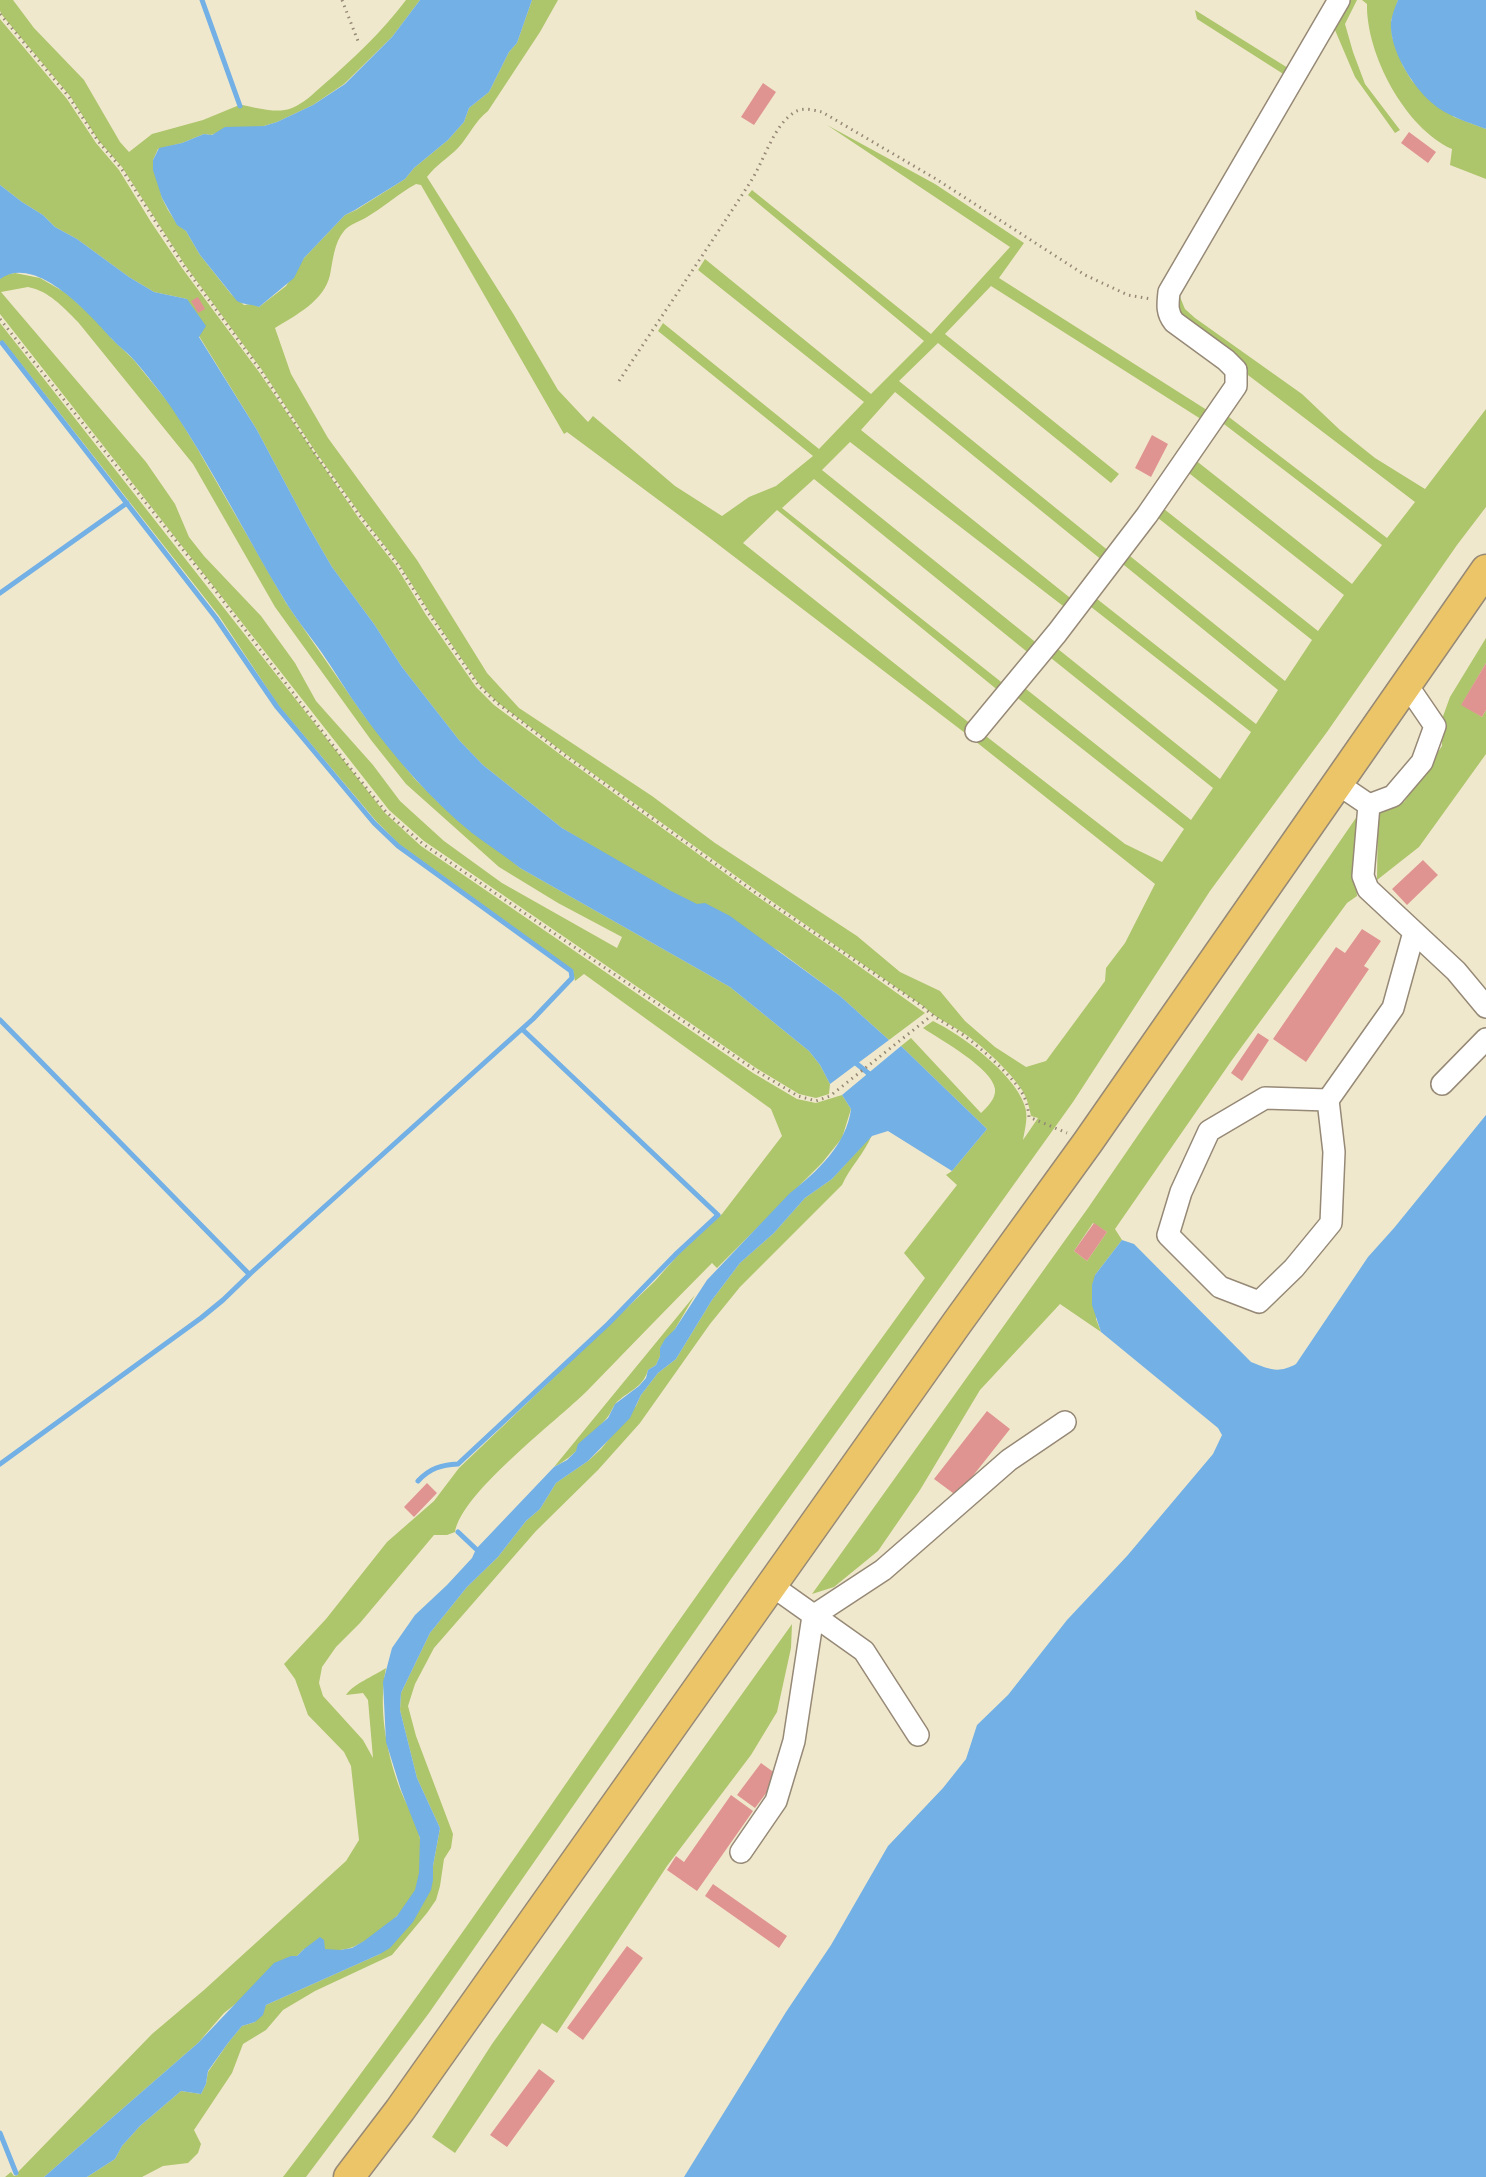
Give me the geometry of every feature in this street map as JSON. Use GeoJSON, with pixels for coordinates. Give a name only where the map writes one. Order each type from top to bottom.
{"type":"FeatureCollection","features":[{"type":"Feature","properties":{"kind":"highway"},"geometry":{"type":"LineString","coordinates":[[349,2177],[400,2110],[1088,1142],[1486,570]]}},
{"type":"Feature","properties":{"kind":"street"},"geometry":{"type":"LineString","coordinates":[[976,731],[1057,633],[1147,515],[1236,386],[1236,370],[1169,316],[1169,292],[1340,0]]}},
{"type":"Feature","properties":{"kind":"street"},"geometry":{"type":"LineString","coordinates":[[1368,805],[1393,796],[1400,788],[1422,762],[1435,726],[1407,685]]}},
{"type":"Feature","properties":{"kind":"street"},"geometry":{"type":"LineString","coordinates":[[1338,783],[1368,805]]}},
{"type":"Feature","properties":{"kind":"street"},"geometry":{"type":"LineString","coordinates":[[1368,805],[1363,876],[1368,889],[1456,972],[1486,1007]]}},
{"type":"Feature","properties":{"kind":"street"},"geometry":{"type":"LineString","coordinates":[[1328,1100],[1265,1098],[1209,1131],[1181,1192],[1168,1235],[1220,1287],[1259,1302],[1294,1268],[1331,1223],[1334,1152],[1328,1100],[1393,1008],[1413,932]]}},
{"type":"Feature","properties":{"kind":"street"},"geometry":{"type":"LineString","coordinates":[[1442,1084],[1486,1039]]}},
{"type":"Feature","properties":{"kind":"street"},"geometry":{"type":"LineString","coordinates":[[741,1852],[776,1801],[794,1741],[813,1616],[883,1570],[1009,1460],[1065,1422]]}},
{"type":"Feature","properties":{"kind":"street"},"geometry":{"type":"LineString","coordinates":[[771,1585],[864,1651],[918,1735]]}},
{"type":"Feature","properties":{"kind":"path"},"geometry":{"type":"LineString","coordinates":[[342,0],[358,41]]}},
{"type":"Feature","properties":{"kind":"path"},"geometry":{"type":"LineString","coordinates":[[0,14],[69,97],[98,141],[122,168],[184,266],[261,371],[362,519],[398,565],[478,685],[496,702],[566,756],[756,893],[922,1006],[931,1016],[957,1030],[1003,1071],[1020,1090],[1027,1104],[1029,1117],[1088,1142]]}},
{"type":"Feature","properties":{"kind":"path"},"geometry":{"type":"LineString","coordinates":[[619,381],[729,216],[761,165],[771,142],[782,125],[796,111],[807,109],[822,112],[927,174],[1085,275],[1128,295],[1168,301]]}},
{"type":"Feature","properties":{"kind":"path"},"geometry":{"type":"LineString","coordinates":[[0,319],[181,547],[386,812],[423,844],[755,1070],[798,1096],[816,1101],[830,1096],[931,1016]]}},
{"type":"Feature","properties":{"kind":"green space"},"geometry":{"type":"Polygon","coordinates":[[[0,0],[13,0],[34,28],[84,80],[120,142],[129,152],[152,134],[203,120],[237,106],[286,110],[296,106],[312,95],[355,56],[406,0],[420,0],[392,37],[344,84],[313,105],[264,126],[221,131],[211,135],[204,134],[158,149],[153,160],[162,198],[168,210],[177,224],[186,231],[200,255],[231,294],[244,305],[252,304],[259,307],[286,286],[304,258],[345,215],[405,179],[414,168],[448,140],[464,122],[469,108],[489,92],[509,52],[517,43],[532,0],[558,0],[540,32],[488,111],[479,119],[458,148],[427,177],[514,315],[558,390],[588,422],[593,416],[675,486],[722,516],[749,497],[776,486],[813,456],[658,331],[663,323],[819,449],[864,402],[698,270],[705,259],[871,394],[924,341],[748,195],[752,190],[931,334],[1010,247],[827,125],[935,184],[1024,243],[999,278],[1210,412],[1204,421],[991,286],[945,334],[1119,474],[1111,483],[938,343],[899,381],[1110,552],[1103,561],[895,392],[861,430],[1074,601],[1067,609],[850,442],[822,470],[1039,645],[1031,655],[814,479],[782,508],[1005,685],[1000,692],[777,510],[743,543],[972,725],[965,733],[707,536],[567,432],[564,434],[421,185],[416,184],[409,188],[373,214],[346,229],[338,241],[330,275],[322,292],[308,306],[275,328],[291,374],[328,438],[417,560],[487,673],[519,708],[652,796],[715,843],[857,936],[900,972],[940,991],[965,1021],[995,1047],[1026,1067],[1046,1061],[1105,981],[1106,968],[1125,943],[1155,884],[975,741],[982,733],[1125,844],[1162,862],[1184,829],[1014,695],[1021,685],[1191,820],[1213,788],[1046,654],[1053,645],[1220,779],[1251,732],[1086,603],[1092,595],[1256,724],[1278,690],[1119,561],[1125,552],[1285,681],[1312,640],[1153,514],[1159,505],[1318,631],[1344,595],[1185,470],[1194,459],[1352,584],[1382,545],[1220,421],[1225,414],[1387,538],[1415,502],[1244,372],[1190,326],[1176,308],[1177,290],[1185,309],[1195,318],[1302,394],[1340,430],[1375,458],[1425,489],[1486,409],[1486,507],[1327,732],[1210,891],[1073,1102],[731,1579],[429,2013],[306,2177],[283,2177],[424,1986],[684,1614],[925,1278],[904,1253],[957,1185],[946,1175],[952,1171],[987,1129],[901,1046],[911,1038],[981,1113],[994,1096],[995,1089],[992,1081],[965,1055],[923,1028],[933,1021],[945,1027],[985,1056],[1018,1092],[1026,1113],[1023,1140],[1038,1118],[1031,1116],[1029,1105],[1016,1082],[983,1048],[965,1034],[757,891],[567,755],[497,702],[479,684],[399,564],[315,451],[262,370],[185,265],[122,167],[99,141],[70,96],[2,15],[0,0]]]}},
{"type":"Feature","properties":{"kind":"green space"},"geometry":{"type":"Polygon","coordinates":[[[1346,0],[1357,0],[1345,24],[1353,52],[1365,84],[1400,130],[1395,133],[1355,77],[1332,23],[1346,0]]]}},
{"type":"Feature","properties":{"kind":"green space"},"geometry":{"type":"Polygon","coordinates":[[[1362,0],[1398,0],[1391,21],[1392,37],[1403,66],[1412,81],[1454,117],[1486,129],[1486,179],[1450,165],[1452,149],[1435,139],[1419,125],[1404,107],[1381,66],[1368,24],[1367,4],[1362,0]]]}},
{"type":"Feature","properties":{"kind":"green space"},"geometry":{"type":"Polygon","coordinates":[[[1195,10],[1288,68],[1288,77],[1197,19],[1195,10]]]}},
{"type":"Feature","properties":{"kind":"green space"},"geometry":{"type":"Polygon","coordinates":[[[0,19],[67,99],[96,143],[119,170],[182,268],[259,372],[360,520],[396,566],[426,615],[476,687],[494,705],[565,758],[755,895],[925,1013],[889,1040],[840,996],[779,951],[637,873],[562,828],[483,765],[459,740],[402,667],[332,567],[257,430],[199,336],[187,299],[154,292],[129,277],[77,239],[55,227],[43,215],[0,185],[0,19]]]}},
{"type":"Feature","properties":{"kind":"green space"},"geometry":{"type":"Polygon","coordinates":[[[15,273],[40,278],[66,293],[95,319],[133,359],[172,407],[286,603],[362,713],[414,778],[439,803],[473,833],[495,847],[520,868],[730,987],[809,1051],[830,1084],[829,1094],[816,1098],[799,1094],[756,1068],[424,841],[389,810],[0,314],[0,279],[5,275],[15,273]],[[28,287],[1,292],[146,462],[175,504],[189,537],[261,616],[295,663],[316,701],[373,765],[400,801],[444,841],[502,883],[617,948],[622,937],[558,903],[499,867],[406,784],[371,740],[275,607],[193,464],[78,322],[55,300],[28,287]]]}},
{"type":"Feature","properties":{"kind":"green space"},"geometry":{"type":"Polygon","coordinates":[[[0,323],[385,813],[421,846],[753,1073],[797,1099],[816,1103],[842,1095],[851,1109],[842,1138],[822,1163],[717,1268],[712,1263],[588,1390],[492,1478],[474,1497],[461,1516],[455,1532],[447,1535],[434,1535],[360,1623],[336,1647],[322,1667],[319,1683],[323,1696],[363,1740],[373,1758],[368,1700],[363,1693],[346,1695],[359,1684],[386,1668],[383,1714],[387,1745],[395,1775],[417,1826],[421,1845],[418,1883],[406,1906],[380,1930],[353,1947],[335,1950],[304,1949],[224,2013],[198,2043],[44,2177],[5,2177],[11,2172],[14,2176],[18,2175],[18,2172],[152,2034],[346,1861],[359,1840],[351,1766],[344,1752],[308,1715],[295,1679],[284,1664],[326,1619],[387,1542],[434,1501],[459,1468],[722,1214],[782,1136],[771,1109],[584,974],[575,981],[573,970],[399,844],[376,821],[279,706],[219,616],[4,342],[0,341],[0,323]]]}},
{"type":"Feature","properties":{"kind":"green space"},"geometry":{"type":"Polygon","coordinates":[[[1486,638],[1486,663],[1462,704],[1482,717],[1486,710],[1486,754],[1419,847],[1377,880],[1378,810],[1404,802],[1442,746],[1442,719],[1450,697],[1486,638]]]}},
{"type":"Feature","properties":{"kind":"green space"},"geometry":{"type":"Polygon","coordinates":[[[1360,812],[1355,868],[1357,896],[1347,903],[1232,1060],[1115,1229],[1122,1240],[1095,1275],[1096,1319],[1101,1332],[1060,1304],[980,1390],[920,1490],[878,1551],[834,1587],[812,1594],[1088,1208],[1360,812]],[[1093,1223],[1074,1251],[1087,1261],[1107,1232],[1093,1223]]]}},
{"type":"Feature","properties":{"kind":"green space"},"geometry":{"type":"Polygon","coordinates":[[[872,1135],[842,1185],[740,1287],[710,1324],[640,1423],[598,1470],[536,1531],[434,1648],[415,1684],[408,1706],[416,1736],[453,1834],[451,1848],[444,1859],[436,1900],[427,1913],[392,1955],[315,1991],[283,2010],[266,2030],[243,2044],[232,2073],[194,2130],[201,2144],[198,2153],[188,2163],[163,2166],[142,2177],[87,2177],[115,2159],[122,2146],[140,2126],[181,2091],[201,2094],[208,2072],[228,2043],[242,2026],[255,2022],[266,2005],[380,1954],[433,1880],[433,1866],[440,1828],[417,1778],[400,1710],[401,1693],[430,1633],[467,1587],[498,1557],[526,1521],[540,1509],[556,1483],[601,1449],[636,1406],[641,1395],[658,1373],[676,1359],[712,1300],[740,1263],[774,1233],[805,1198],[832,1179],[872,1135]]]}},
{"type":"Feature","properties":{"kind":"green space"},"geometry":{"type":"Polygon","coordinates":[[[695,1295],[675,1329],[660,1348],[660,1356],[656,1365],[648,1370],[643,1381],[616,1403],[582,1446],[554,1467],[695,1295]]]}},
{"type":"Feature","properties":{"kind":"green space"},"geometry":{"type":"Polygon","coordinates":[[[792,1624],[791,1648],[777,1712],[751,1755],[667,1866],[557,2033],[542,2023],[455,2153],[432,2137],[492,2044],[792,1624]]]}},
{"type":"Feature","properties":{"kind":"water"},"geometry":{"type":"Polygon","coordinates":[[[420,0],[532,0],[517,43],[509,52],[489,92],[469,108],[464,122],[448,140],[414,168],[405,179],[345,215],[304,258],[294,278],[259,307],[237,301],[200,255],[186,231],[177,225],[162,198],[153,170],[153,160],[159,148],[182,143],[204,134],[212,135],[225,127],[264,126],[313,105],[345,84],[392,37],[420,0]]]}},
{"type":"Feature","properties":{"kind":"water"},"geometry":{"type":"Polygon","coordinates":[[[1398,0],[1486,0],[1486,129],[1438,108],[1424,96],[1410,77],[1398,55],[1391,33],[1391,19],[1398,0]]]}},
{"type":"Feature","properties":{"kind":"water"},"geometry":{"type":"Polygon","coordinates":[[[0,185],[43,215],[55,227],[77,239],[129,277],[154,292],[187,299],[206,326],[199,337],[257,430],[332,567],[402,667],[459,740],[483,765],[562,828],[671,891],[697,904],[705,903],[730,916],[840,996],[889,1040],[830,1084],[809,1051],[730,987],[520,868],[472,833],[442,806],[413,777],[357,706],[285,601],[188,433],[139,366],[90,315],[61,290],[30,274],[14,273],[0,279],[0,185]]]}},
{"type":"Feature","properties":{"kind":"water"},"geometry":{"type":"Polygon","coordinates":[[[901,1046],[987,1129],[952,1171],[888,1131],[872,1136],[832,1179],[805,1198],[774,1233],[740,1263],[712,1300],[676,1359],[658,1373],[641,1395],[630,1418],[588,1461],[556,1483],[540,1509],[526,1521],[498,1557],[467,1587],[430,1633],[401,1693],[400,1710],[417,1778],[440,1828],[431,1890],[413,1922],[390,1948],[380,1954],[266,2005],[263,2015],[255,2022],[242,2026],[228,2043],[208,2071],[206,2084],[201,2094],[181,2091],[140,2126],[122,2146],[115,2159],[87,2177],[44,2177],[198,2043],[274,1963],[297,1956],[320,1937],[324,1940],[325,1949],[352,1948],[397,1916],[415,1890],[419,1873],[420,1838],[401,1790],[386,1742],[383,1682],[392,1648],[415,1615],[472,1558],[476,1549],[554,1467],[567,1460],[576,1451],[578,1444],[608,1418],[615,1404],[646,1378],[648,1370],[656,1365],[665,1339],[675,1329],[707,1280],[790,1193],[820,1167],[837,1146],[851,1109],[842,1095],[901,1046]]]}},
{"type":"Feature","properties":{"kind":"water"},"geometry":{"type":"Polygon","coordinates":[[[1486,1115],[1486,2177],[684,2177],[786,2012],[831,1945],[888,1846],[943,1788],[966,1759],[977,1725],[1008,1695],[1067,1620],[1127,1556],[1213,1454],[1222,1435],[1218,1428],[1101,1332],[1092,1305],[1092,1285],[1095,1275],[1122,1240],[1134,1244],[1251,1362],[1279,1370],[1290,1367],[1296,1364],[1368,1257],[1486,1115]]]}},
{"type":"Feature","properties":{"kind":"building"},"geometry":{"type":"Polygon","coordinates":[[[763,83],[776,92],[754,125],[741,117],[763,83]]]}},
{"type":"Feature","properties":{"kind":"building"},"geometry":{"type":"Polygon","coordinates":[[[1409,132],[1436,152],[1428,163],[1401,143],[1409,132]]]}},
{"type":"Feature","properties":{"kind":"building"},"geometry":{"type":"Polygon","coordinates":[[[198,297],[205,309],[198,313],[191,301],[198,297]]]}},
{"type":"Feature","properties":{"kind":"building"},"geometry":{"type":"Polygon","coordinates":[[[1152,435],[1168,444],[1151,477],[1135,468],[1152,435]]]}},
{"type":"Feature","properties":{"kind":"building"},"geometry":{"type":"Polygon","coordinates":[[[1486,663],[1486,710],[1482,717],[1461,705],[1486,663]]]}},
{"type":"Feature","properties":{"kind":"building"},"geometry":{"type":"Polygon","coordinates":[[[1423,860],[1438,875],[1407,905],[1392,889],[1423,860]]]}},
{"type":"Feature","properties":{"kind":"building"},"geometry":{"type":"Polygon","coordinates":[[[1362,929],[1381,941],[1364,966],[1369,969],[1306,1062],[1273,1039],[1336,947],[1345,953],[1362,929]]]}},
{"type":"Feature","properties":{"kind":"building"},"geometry":{"type":"Polygon","coordinates":[[[1258,1033],[1269,1040],[1242,1081],[1231,1073],[1258,1033]]]}},
{"type":"Feature","properties":{"kind":"building"},"geometry":{"type":"Polygon","coordinates":[[[1094,1223],[1107,1232],[1087,1261],[1074,1251],[1094,1223]]]}},
{"type":"Feature","properties":{"kind":"building"},"geometry":{"type":"Polygon","coordinates":[[[987,1411],[1010,1429],[957,1496],[934,1479],[987,1411]]]}},
{"type":"Feature","properties":{"kind":"building"},"geometry":{"type":"Polygon","coordinates":[[[427,1483],[437,1493],[414,1517],[404,1507],[427,1483]]]}},
{"type":"Feature","properties":{"kind":"building"},"geometry":{"type":"Polygon","coordinates":[[[761,1763],[779,1776],[755,1808],[737,1795],[761,1763]]]}},
{"type":"Feature","properties":{"kind":"building"},"geometry":{"type":"Polygon","coordinates":[[[731,1795],[753,1811],[697,1891],[667,1870],[676,1856],[684,1862],[731,1795]]]}},
{"type":"Feature","properties":{"kind":"building"},"geometry":{"type":"Polygon","coordinates":[[[713,1884],[787,1936],[779,1948],[705,1896],[713,1884]]]}},
{"type":"Feature","properties":{"kind":"building"},"geometry":{"type":"Polygon","coordinates":[[[627,1946],[643,1958],[583,2040],[567,2028],[627,1946]]]}},
{"type":"Feature","properties":{"kind":"building"},"geometry":{"type":"Polygon","coordinates":[[[539,2069],[555,2081],[507,2147],[490,2135],[539,2069]]]}},
{"type":"Feature","properties":{"kind":"waterway"},"geometry":{"type":"LineString","coordinates":[[202,0],[240,106]]}},
{"type":"Feature","properties":{"kind":"waterway"},"geometry":{"type":"LineString","coordinates":[[0,1464],[223,1300],[533,1019],[572,978],[571,971],[398,846],[374,823],[277,707],[216,618],[2,343]]}},
{"type":"Feature","properties":{"kind":"waterway"},"geometry":{"type":"LineString","coordinates":[[0,593],[127,503]]}},
{"type":"Feature","properties":{"kind":"waterway"},"geometry":{"type":"LineString","coordinates":[[0,1020],[249,1274]]}},
{"type":"Feature","properties":{"kind":"waterway"},"geometry":{"type":"LineString","coordinates":[[418,1481],[436,1468],[458,1464],[608,1324],[677,1253],[718,1215],[522,1029]]}},
{"type":"Feature","properties":{"kind":"waterway"},"geometry":{"type":"LineString","coordinates":[[852,1060],[873,1077]]}},
{"type":"Feature","properties":{"kind":"waterway"},"geometry":{"type":"LineString","coordinates":[[458,1532],[476,1549]]}},
{"type":"Feature","properties":{"kind":"waterway"},"geometry":{"type":"LineString","coordinates":[[0,2133],[16,2173]]}}]}
